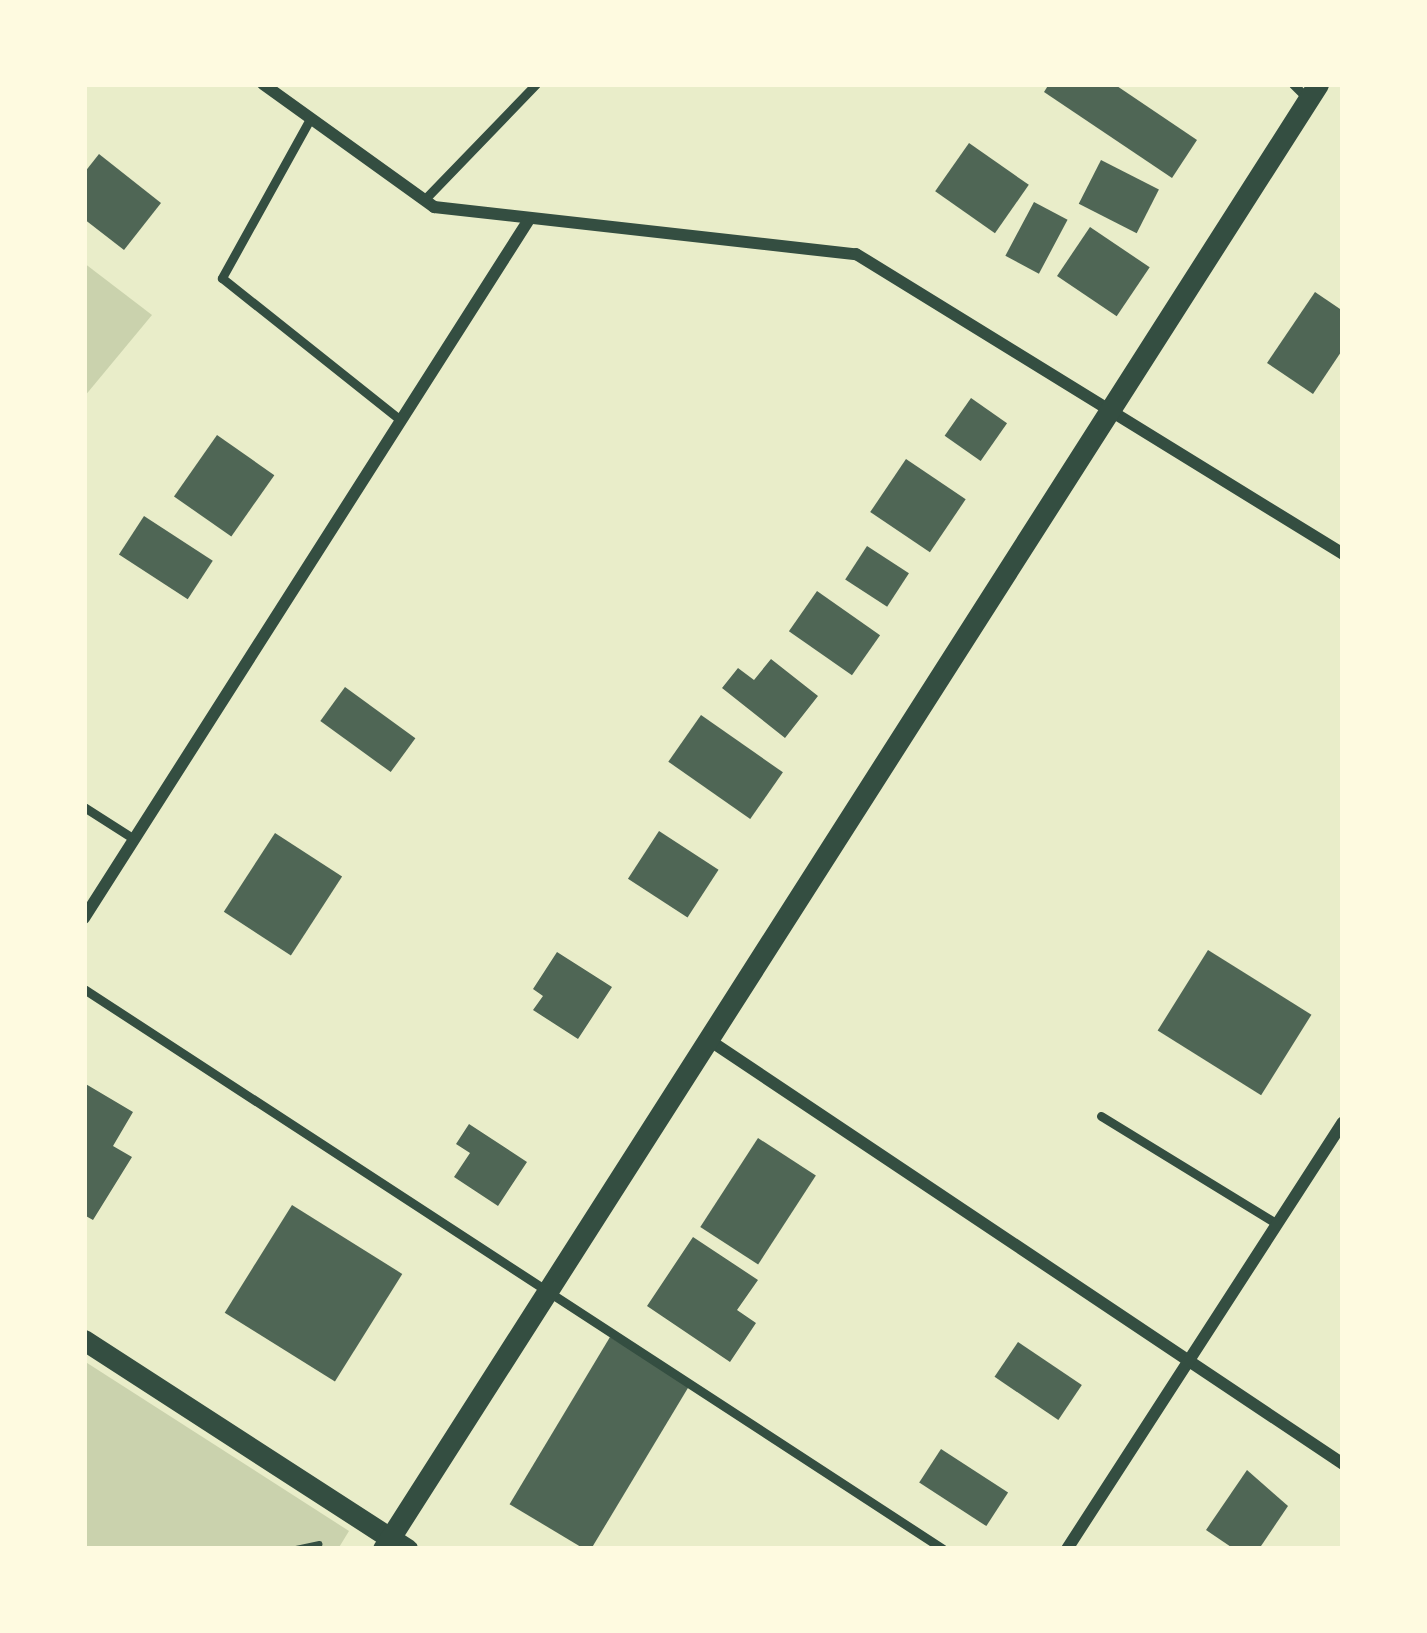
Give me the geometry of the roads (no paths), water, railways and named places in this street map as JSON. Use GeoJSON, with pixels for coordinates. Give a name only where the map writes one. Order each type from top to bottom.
{"type":"FeatureCollection","features":[{"type":"Feature","properties":{"kind":"street"},"geometry":{"type":"LineString","coordinates":[[262,84],[424,200],[528,221],[856,254],[1110,404],[1343,554]]}},
{"type":"Feature","properties":{"kind":"street"},"geometry":{"type":"LineString","coordinates":[[84,1340],[393,1545],[702,1036],[1110,404],[1306,89]]}},
{"type":"Feature","properties":{"kind":"street"},"geometry":{"type":"LineString","coordinates":[[84,918],[528,221]]}},
{"type":"Feature","properties":{"kind":"street"},"geometry":{"type":"LineString","coordinates":[[702,1036],[1343,1464]]}},
{"type":"Feature","properties":{"kind":"street"},"geometry":{"type":"LineString","coordinates":[[1067,1549],[1343,1122]]}},
{"type":"Feature","properties":{"kind":"lane"},"geometry":{"type":"LineString","coordinates":[[424,200],[536,84]]}},
{"type":"Feature","properties":{"kind":"lane"},"geometry":{"type":"LineString","coordinates":[[310,118],[222,278],[399,418]]}},
{"type":"Feature","properties":{"kind":"lane"},"geometry":{"type":"LineString","coordinates":[[84,807],[134,839]]}},
{"type":"Feature","properties":{"kind":"lane"},"geometry":{"type":"LineString","coordinates":[[84,989],[542,1293],[943,1549]]}},
{"type":"Feature","properties":{"kind":"lane"},"geometry":{"type":"LineString","coordinates":[[1100,1116],[1277,1223]]}}]}
